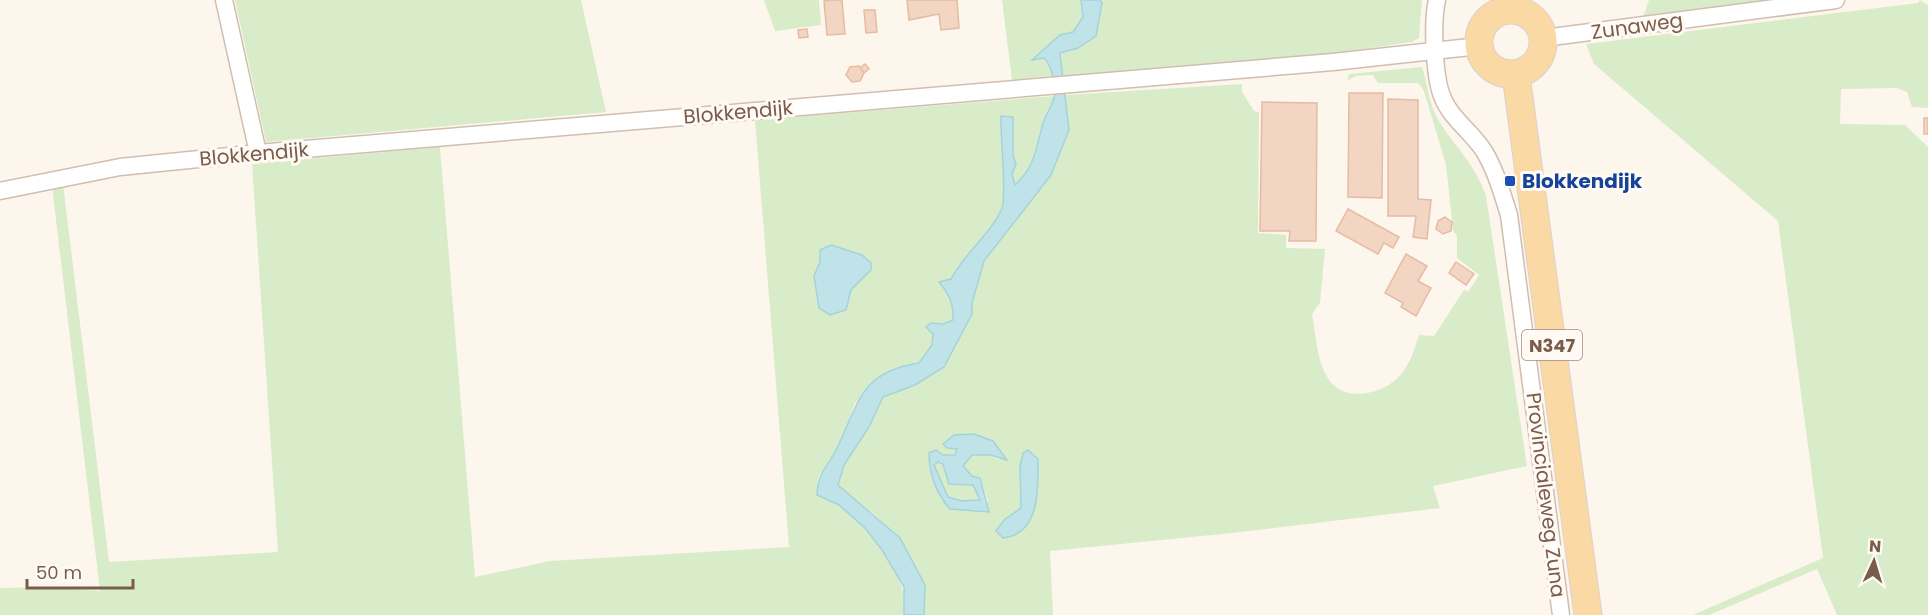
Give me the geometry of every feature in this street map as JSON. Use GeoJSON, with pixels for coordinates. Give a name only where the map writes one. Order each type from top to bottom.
{"type":"FeatureCollection","features":[{"type":"Feature","properties":{"kind":"main road"},"geometry":{"type":"LineString","coordinates":[[1507,5],[1528,14],[1539,25],[1544,38],[1539,60],[1530,69],[1516,75],[1501,73],[1489,67],[1479,46],[1484,24],[1507,5]]}},
{"type":"Feature","properties":{"kind":"main road","name":"Provincialeweg Zuna"},"geometry":{"type":"LineString","coordinates":[[1516,75],[1588,615]]}},
{"type":"Feature","properties":{"kind":"street"},"geometry":{"type":"LineString","coordinates":[[224,0],[258,153]]}},
{"type":"Feature","properties":{"kind":"street","name":"Provincialeweg Zuna"},"geometry":{"type":"LineString","coordinates":[[1437,0],[1434,19],[1442,96],[1454,116],[1483,150],[1496,174],[1509,215],[1561,615]]}},
{"type":"Feature","properties":{"kind":"street","name":"Zunaweg"},"geometry":{"type":"LineString","coordinates":[[1544,38],[1836,0]]}},
{"type":"Feature","properties":{"kind":"street","name":"Blokkendijk"},"geometry":{"type":"LineString","coordinates":[[0,191],[120,167],[258,153],[1333,62],[1479,46]]}},
{"type":"Feature","properties":{"kind":"green space"},"geometry":{"type":"Polygon","coordinates":[[[235,0],[581,0],[606,112],[266,142],[235,0]]]}},
{"type":"Feature","properties":{"kind":"green space"},"geometry":{"type":"Polygon","coordinates":[[[764,0],[819,0],[821,25],[775,31],[764,0]]]}},
{"type":"Feature","properties":{"kind":"green space"},"geometry":{"type":"Polygon","coordinates":[[[1002,0],[1081,0],[1083,17],[1073,32],[1060,35],[1033,59],[1044,58],[1050,64],[1053,76],[1012,80],[1002,0]]]}},
{"type":"Feature","properties":{"kind":"green space"},"geometry":{"type":"Polygon","coordinates":[[[1100,0],[1422,0],[1419,38],[1412,42],[1321,55],[1063,76],[1060,52],[1078,48],[1096,36],[1100,0]]]}},
{"type":"Feature","properties":{"kind":"green space"},"geometry":{"type":"Polygon","coordinates":[[[1649,0],[1785,0],[1643,17],[1649,0]]]}},
{"type":"Feature","properties":{"kind":"green space"},"geometry":{"type":"Polygon","coordinates":[[[1920,0],[1928,5],[1928,108],[1912,107],[1907,92],[1897,88],[1841,89],[1840,124],[1905,125],[1928,147],[1928,615],[1837,615],[1817,569],[1709,615],[1693,615],[1823,558],[1778,221],[1594,64],[1586,44],[1918,3],[1920,0]]]}},
{"type":"Feature","properties":{"kind":"green space"},"geometry":{"type":"Polygon","coordinates":[[[1422,67],[1435,114],[1471,165],[1481,184],[1486,196],[1527,466],[1433,486],[1440,508],[1232,533],[1050,551],[1053,615],[924,615],[925,585],[900,538],[873,513],[838,486],[844,465],[869,427],[883,397],[915,385],[972,314],[972,303],[984,261],[1056,165],[1069,130],[1065,95],[1242,84],[1242,92],[1254,111],[1259,112],[1258,233],[1286,235],[1286,248],[1325,249],[1320,303],[1312,314],[1322,366],[1330,381],[1337,388],[1356,394],[1387,386],[1405,369],[1419,335],[1434,336],[1464,290],[1468,292],[1479,275],[1457,258],[1457,236],[1453,230],[1446,165],[1424,91],[1418,83],[1378,83],[1373,75],[1356,76],[1347,81],[1349,74],[1422,67]],[[957,449],[955,455],[943,455],[936,450],[929,466],[940,498],[950,509],[977,511],[988,501],[980,478],[972,476],[963,466],[972,455],[991,455],[999,459],[1005,456],[957,449]],[[1038,459],[1022,483],[1021,508],[1004,520],[996,531],[1003,538],[1035,508],[1038,459]]]}},
{"type":"Feature","properties":{"kind":"green space"},"geometry":{"type":"Polygon","coordinates":[[[1055,96],[1044,119],[1031,163],[1015,185],[1012,174],[1016,164],[1013,155],[1013,117],[1001,129],[1004,181],[1002,208],[951,279],[940,282],[951,300],[953,320],[926,328],[933,334],[932,345],[919,363],[891,370],[855,403],[838,448],[818,477],[817,495],[839,505],[878,539],[867,532],[895,570],[903,591],[904,615],[0,615],[0,588],[49,587],[100,591],[52,186],[63,184],[109,562],[278,552],[252,164],[440,147],[475,577],[550,561],[789,547],[755,120],[1055,96]],[[831,245],[814,276],[851,290],[871,270],[862,255],[831,245]]]}},
{"type":"Feature","properties":{"kind":"green space"},"geometry":{"type":"Polygon","coordinates":[[[938,462],[943,464],[949,484],[973,485],[981,501],[948,498],[934,465],[938,462]]]}},
{"type":"Feature","properties":{"kind":"water"},"geometry":{"type":"Polygon","coordinates":[[[1081,0],[1100,0],[1102,3],[1096,36],[1078,48],[1060,53],[1069,130],[1051,175],[984,261],[972,303],[972,314],[944,367],[915,385],[883,397],[869,427],[844,465],[838,485],[900,538],[925,585],[924,615],[904,615],[904,587],[882,550],[865,528],[839,505],[817,495],[819,479],[835,453],[865,390],[885,373],[919,363],[932,345],[933,334],[926,327],[931,323],[943,324],[953,320],[950,300],[939,282],[951,279],[998,217],[1002,208],[1004,191],[1001,116],[1013,117],[1013,155],[1016,164],[1012,174],[1015,185],[1031,164],[1055,93],[1053,77],[1047,62],[1044,58],[1032,60],[1060,35],[1073,32],[1083,17],[1081,0]]]}},
{"type":"Feature","properties":{"kind":"water"},"geometry":{"type":"Polygon","coordinates":[[[831,245],[862,255],[871,263],[871,270],[851,290],[846,310],[830,315],[819,308],[814,276],[820,262],[820,250],[831,245]]]}},
{"type":"Feature","properties":{"kind":"water"},"geometry":{"type":"Polygon","coordinates":[[[974,434],[993,441],[1007,460],[991,455],[972,455],[963,466],[972,476],[980,478],[989,512],[950,509],[937,490],[930,468],[929,453],[936,450],[943,455],[955,455],[957,449],[947,448],[943,444],[954,435],[974,434]],[[938,462],[934,465],[948,497],[962,501],[980,500],[973,485],[949,484],[943,464],[938,462]]]}},
{"type":"Feature","properties":{"kind":"water"},"geometry":{"type":"Polygon","coordinates":[[[1028,450],[1038,459],[1035,508],[1024,528],[1015,535],[1003,538],[996,531],[1004,520],[1021,508],[1020,467],[1023,453],[1028,450]]]}},
{"type":"Feature","properties":{"kind":"building"},"geometry":{"type":"Polygon","coordinates":[[[842,0],[845,34],[827,35],[824,1],[842,0]]]}},
{"type":"Feature","properties":{"kind":"building"},"geometry":{"type":"Polygon","coordinates":[[[907,0],[957,0],[959,28],[941,30],[939,14],[909,20],[907,0]]]}},
{"type":"Feature","properties":{"kind":"building"},"geometry":{"type":"Polygon","coordinates":[[[864,10],[875,10],[877,32],[866,33],[864,10]]]}},
{"type":"Feature","properties":{"kind":"building"},"geometry":{"type":"Polygon","coordinates":[[[807,29],[808,37],[799,38],[798,30],[807,29]]]}},
{"type":"Feature","properties":{"kind":"building"},"geometry":{"type":"Polygon","coordinates":[[[865,64],[869,69],[864,73],[860,68],[865,64]]]}},
{"type":"Feature","properties":{"kind":"building"},"geometry":{"type":"Polygon","coordinates":[[[859,66],[864,73],[860,81],[852,82],[846,75],[850,67],[859,66]]]}},
{"type":"Feature","properties":{"kind":"building"},"geometry":{"type":"Polygon","coordinates":[[[1349,93],[1383,93],[1382,198],[1348,197],[1349,93]]]}},
{"type":"Feature","properties":{"kind":"building"},"geometry":{"type":"Polygon","coordinates":[[[1388,99],[1418,100],[1418,199],[1431,200],[1427,239],[1413,237],[1416,216],[1388,216],[1388,99]]]}},
{"type":"Feature","properties":{"kind":"building"},"geometry":{"type":"Polygon","coordinates":[[[1262,102],[1317,103],[1316,241],[1289,241],[1290,231],[1260,231],[1262,102]]]}},
{"type":"Feature","properties":{"kind":"building"},"geometry":{"type":"Polygon","coordinates":[[[1924,118],[1928,118],[1928,134],[1924,134],[1924,118]]]}},
{"type":"Feature","properties":{"kind":"building"},"geometry":{"type":"Polygon","coordinates":[[[1348,209],[1399,237],[1393,248],[1384,243],[1378,254],[1336,231],[1348,209]]]}},
{"type":"Feature","properties":{"kind":"building"},"geometry":{"type":"Polygon","coordinates":[[[1445,217],[1452,222],[1451,231],[1443,234],[1436,229],[1438,221],[1445,217]]]}},
{"type":"Feature","properties":{"kind":"building"},"geometry":{"type":"Polygon","coordinates":[[[1406,254],[1427,266],[1418,281],[1431,288],[1416,316],[1401,307],[1403,303],[1385,293],[1406,254]]]}},
{"type":"Feature","properties":{"kind":"building"},"geometry":{"type":"Polygon","coordinates":[[[1456,262],[1474,274],[1466,285],[1449,273],[1456,262]]]}},
{"type":"Feature","properties":{"kind":"place","name":"Blokkendijk"},"geometry":{"type":"Point","coordinates":[1510,181]}}]}
